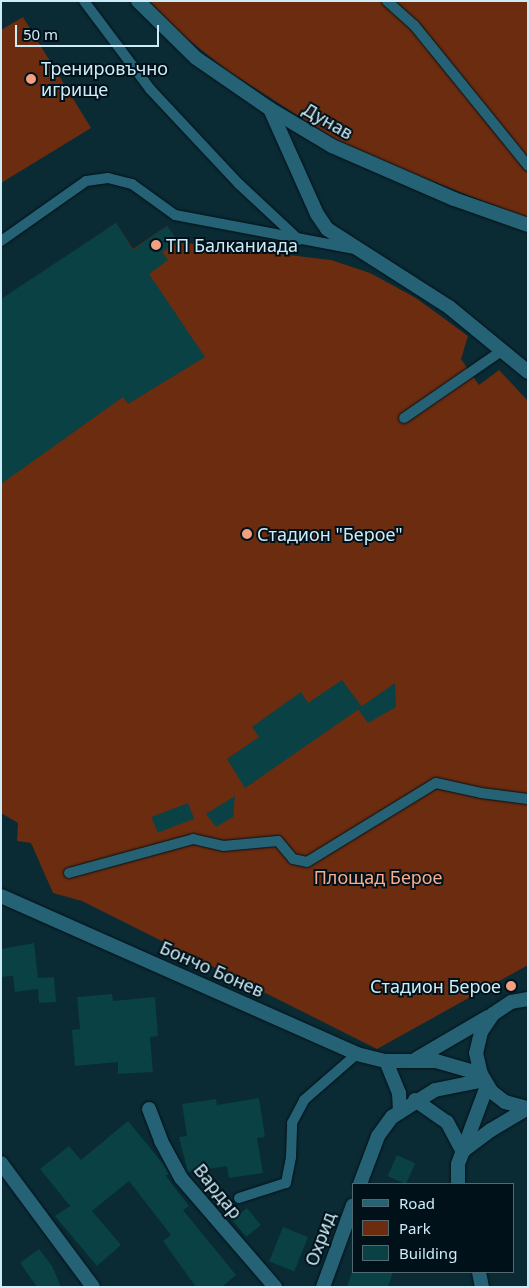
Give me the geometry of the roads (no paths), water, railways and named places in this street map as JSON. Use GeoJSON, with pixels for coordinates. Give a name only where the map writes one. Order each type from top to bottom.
{"type":"FeatureCollection","features":[{"type":"Feature","properties":{"kind":"street","name":"Дунав"},"geometry":{"type":"LineString","coordinates":[[138,1],[181,45],[270,109],[363,161],[466,204],[528,225]]}},
{"type":"Feature","properties":{"kind":"street"},"geometry":{"type":"LineString","coordinates":[[270,109],[320,220],[355,249],[423,289],[503,350],[528,372]]}},
{"type":"Feature","properties":{"kind":"street","name":"Бончо Бонев"},"geometry":{"type":"LineString","coordinates":[[1,896],[357,1054],[386,1061],[436,1061],[484,1080]]}},
{"type":"Feature","properties":{"kind":"street","name":"Бончо Бонев"},"geometry":{"type":"LineString","coordinates":[[411,1061],[525,998]]}},
{"type":"Feature","properties":{"kind":"street"},"geometry":{"type":"LineString","coordinates":[[458,1183],[457,1175],[484,1080],[477,1042],[493,1014]]}},
{"type":"Feature","properties":{"kind":"street"},"geometry":{"type":"LineString","coordinates":[[386,1061],[400,1093],[400,1112]]}},
{"type":"Feature","properties":{"kind":"street"},"geometry":{"type":"LineString","coordinates":[[360,1183],[378,1136],[400,1112],[415,1100],[435,1090],[484,1080]]}},
{"type":"Feature","properties":{"kind":"street"},"geometry":{"type":"LineString","coordinates":[[484,1080],[505,1102],[528,1108]]}},
{"type":"Feature","properties":{"kind":"street"},"geometry":{"type":"LineString","coordinates":[[415,1100],[447,1122],[463,1152]]}},
{"type":"Feature","properties":{"kind":"street"},"geometry":{"type":"LineString","coordinates":[[463,1152],[491,1130],[528,1108]]}},
{"type":"Feature","properties":{"kind":"street","name":"Вардар"},"geometry":{"type":"LineString","coordinates":[[149,1109],[181,1178],[275,1287]]}},
{"type":"Feature","properties":{"kind":"street"},"geometry":{"type":"LineString","coordinates":[[1,1163],[93,1287]]}},
{"type":"Feature","properties":{"kind":"street","name":"Охрид"},"geometry":{"type":"LineString","coordinates":[[323,1287],[352,1208]]}},
{"type":"Feature","properties":{"kind":"street"},"geometry":{"type":"LineString","coordinates":[[479,1273],[482,1287]]}},
{"type":"Feature","properties":{"kind":"lane"},"geometry":{"type":"LineString","coordinates":[[84,1],[150,89],[239,184],[300,241]]}},
{"type":"Feature","properties":{"kind":"lane"},"geometry":{"type":"LineString","coordinates":[[387,1],[414,25],[528,166]]}},
{"type":"Feature","properties":{"kind":"lane"},"geometry":{"type":"LineString","coordinates":[[1,241],[86,181],[108,178],[132,184],[175,215],[300,241],[355,249]]}},
{"type":"Feature","properties":{"kind":"lane"},"geometry":{"type":"LineString","coordinates":[[404,418],[503,350]]}},
{"type":"Feature","properties":{"kind":"lane"},"geometry":{"type":"LineString","coordinates":[[69,873],[193,839],[223,846],[278,841],[292,858],[307,862],[436,783],[481,793],[528,799]]}},
{"type":"Feature","properties":{"kind":"lane"},"geometry":{"type":"LineString","coordinates":[[239,1198],[286,1183],[291,1157],[292,1123],[304,1100],[357,1054]]}},
{"type":"Feature","properties":{"kind":"place","name":"Тренировъчно игрище"},"geometry":{"type":"Point","coordinates":[31,79]}},
{"type":"Feature","properties":{"kind":"place","name":"ТП Балканиада"},"geometry":{"type":"Point","coordinates":[156,245]}},
{"type":"Feature","properties":{"kind":"place","name":"Стадион \"Берое\""},"geometry":{"type":"Point","coordinates":[247,534]}},
{"type":"Feature","properties":{"kind":"place","name":"Стадион Берое"},"geometry":{"type":"Point","coordinates":[511,986]}},
{"type":"Feature","properties":{"kind":"park label","name":"Площад Берое"},"geometry":{"type":"Point","coordinates":[378,877]}}]}
